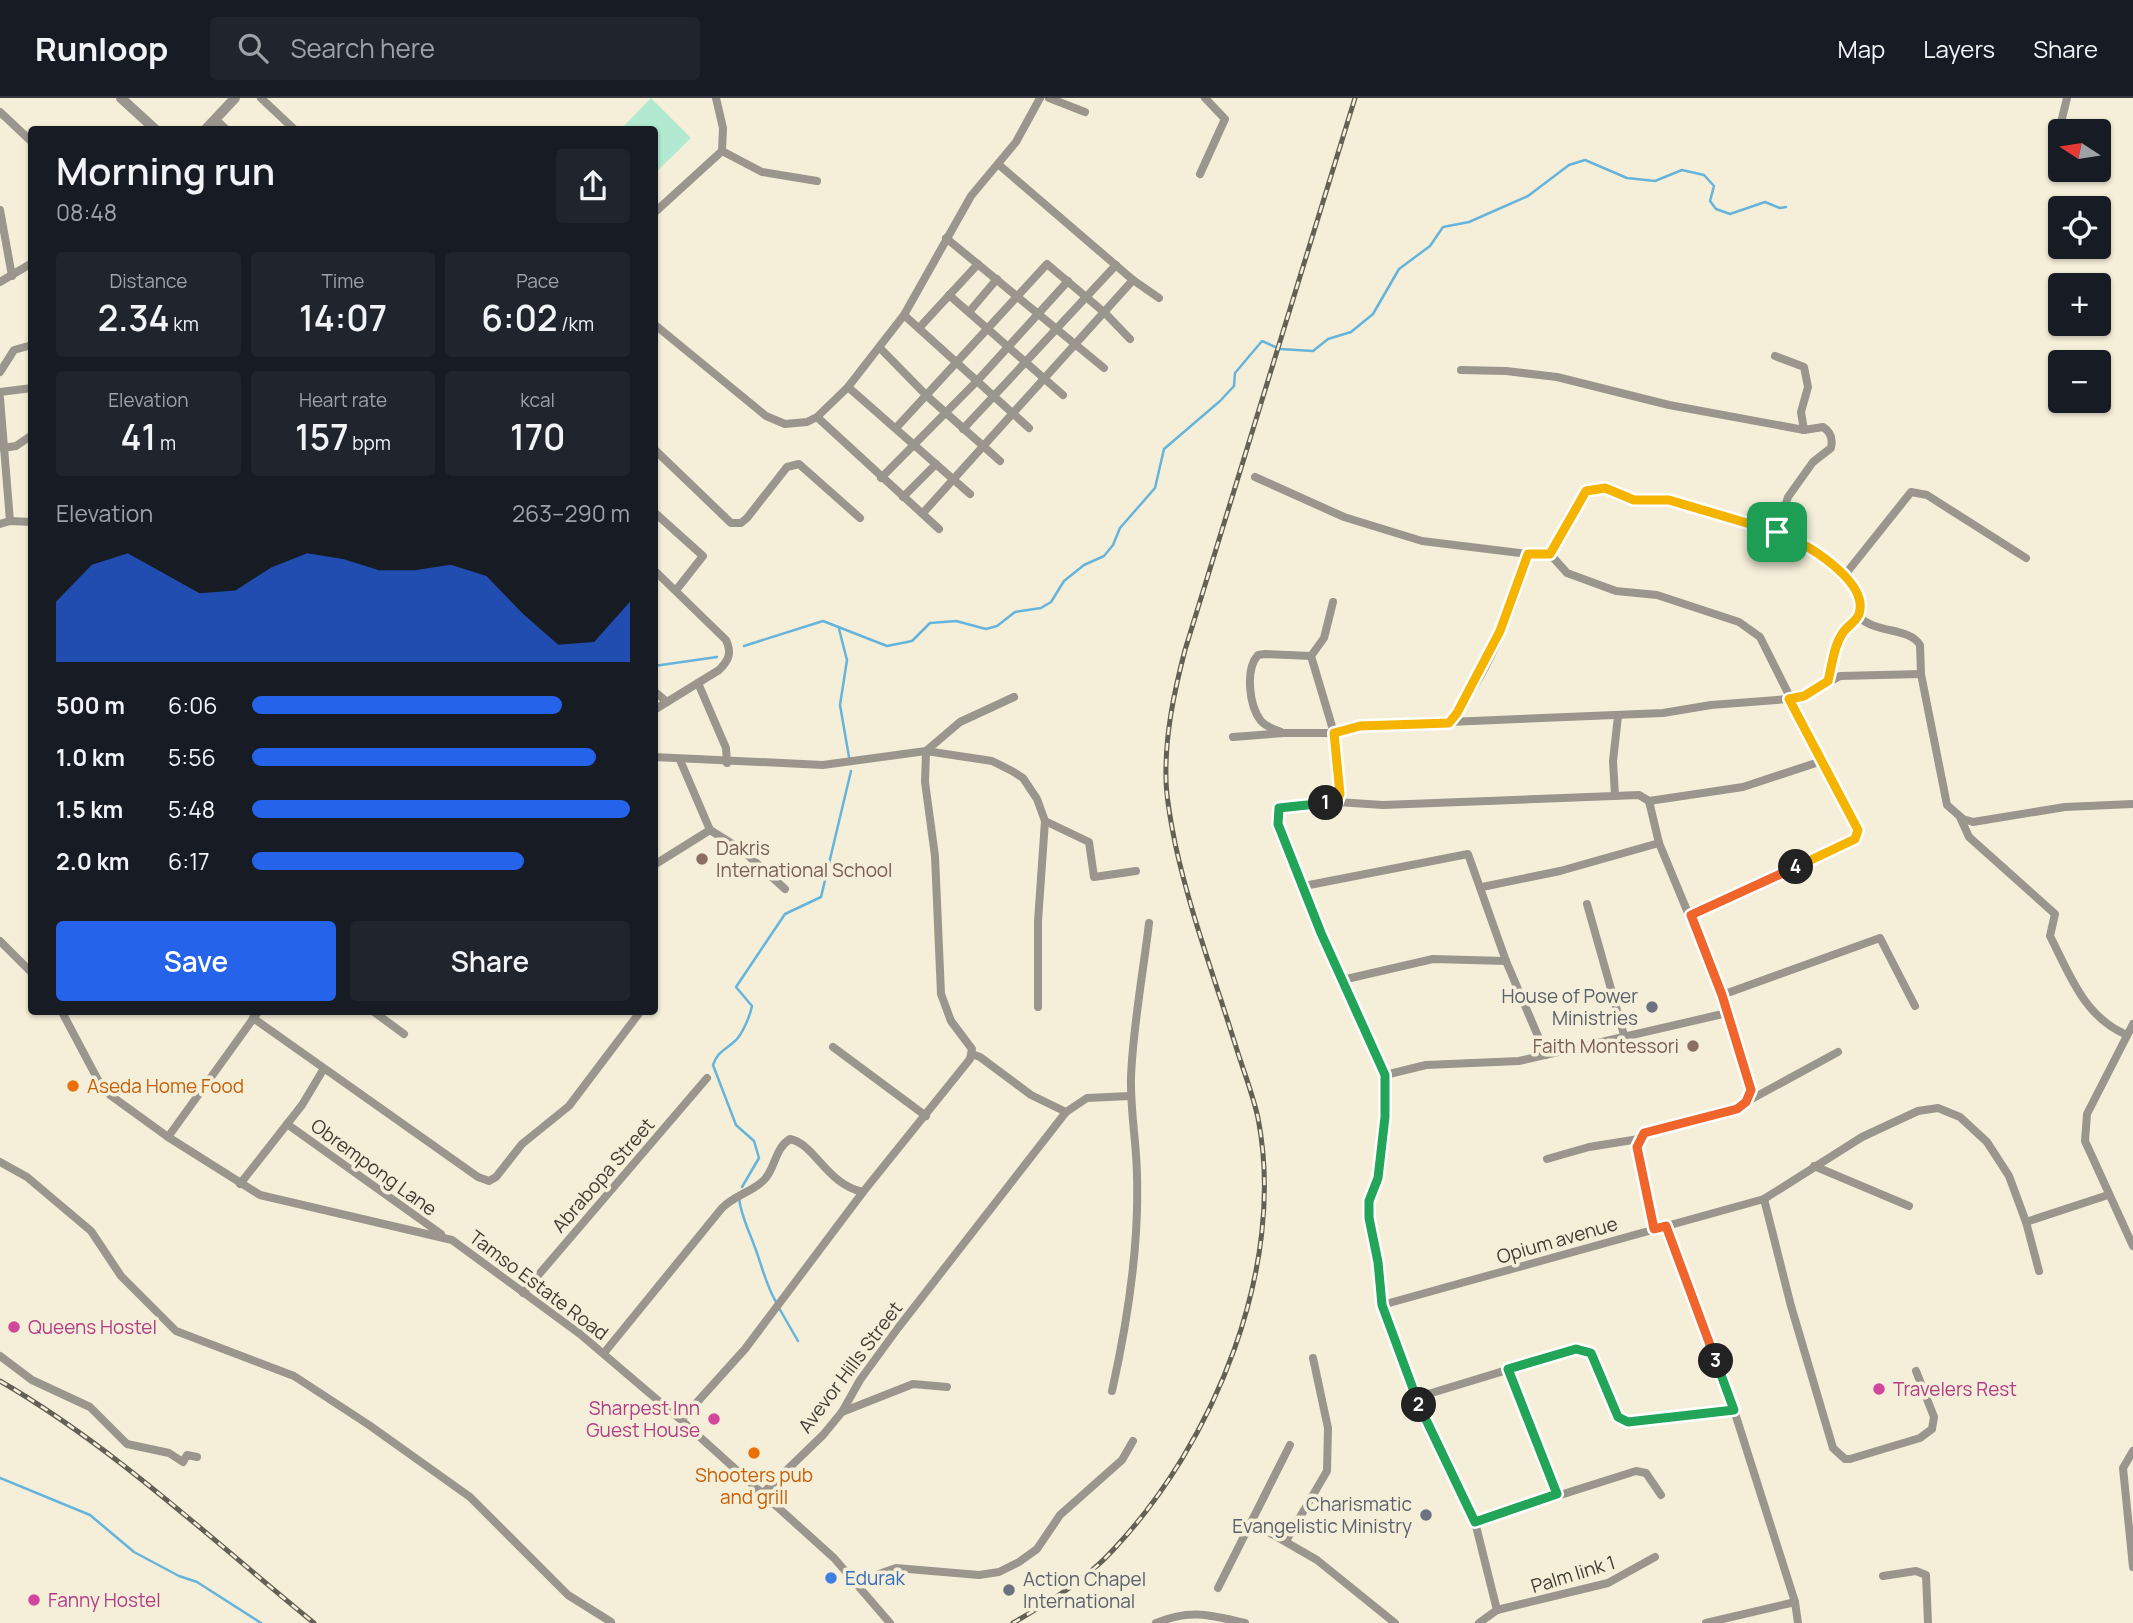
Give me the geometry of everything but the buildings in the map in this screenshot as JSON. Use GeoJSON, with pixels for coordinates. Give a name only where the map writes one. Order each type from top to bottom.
{"type":"FeatureCollection","features":[{"type":"Feature","properties":{"kind":"street"},"geometry":{"type":"LineString","coordinates":[[121,98],[152,126]]}},
{"type":"Feature","properties":{"kind":"street"},"geometry":{"type":"LineString","coordinates":[[209,126],[235,98]]}},
{"type":"Feature","properties":{"kind":"street"},"geometry":{"type":"LineString","coordinates":[[261,98],[291,126]]}},
{"type":"Feature","properties":{"kind":"street"},"geometry":{"type":"LineString","coordinates":[[658,209],[722,151],[723,128],[716,98]]}},
{"type":"Feature","properties":{"kind":"street"},"geometry":{"type":"LineString","coordinates":[[658,327],[766,416],[785,424],[796,424],[817,417],[848,387],[904,316],[971,196],[1016,142],[1040,98]]}},
{"type":"Feature","properties":{"kind":"street"},"geometry":{"type":"LineString","coordinates":[[1049,98],[1085,112]]}},
{"type":"Feature","properties":{"kind":"street"},"geometry":{"type":"LineString","coordinates":[[1200,174],[1208,162],[1224,119],[1205,98]]}},
{"type":"Feature","properties":{"kind":"street"},"geometry":{"type":"LineString","coordinates":[[2062,119],[2067,98]]}},
{"type":"Feature","properties":{"kind":"street"},"geometry":{"type":"LineString","coordinates":[[0,113],[28,138]]}},
{"type":"Feature","properties":{"kind":"street"},"geometry":{"type":"LineString","coordinates":[[215,119],[223,126]]}},
{"type":"Feature","properties":{"kind":"street"},"geometry":{"type":"LineString","coordinates":[[722,151],[762,172],[817,181]]}},
{"type":"Feature","properties":{"kind":"street"},"geometry":{"type":"LineString","coordinates":[[998,164],[1133,281],[1159,298]]}},
{"type":"Feature","properties":{"kind":"street"},"geometry":{"type":"LineString","coordinates":[[0,210],[7,232],[12,276]]}},
{"type":"Feature","properties":{"kind":"street"},"geometry":{"type":"LineString","coordinates":[[946,238],[1104,368]]}},
{"type":"Feature","properties":{"kind":"street"},"geometry":{"type":"LineString","coordinates":[[919,328],[978,264]]}},
{"type":"Feature","properties":{"kind":"street"},"geometry":{"type":"LineString","coordinates":[[896,428],[1049,264],[1130,339]]}},
{"type":"Feature","properties":{"kind":"street"},"geometry":{"type":"LineString","coordinates":[[963,429],[1116,265]]}},
{"type":"Feature","properties":{"kind":"street"},"geometry":{"type":"LineString","coordinates":[[0,282],[28,266]]}},
{"type":"Feature","properties":{"kind":"street"},"geometry":{"type":"LineString","coordinates":[[969,312],[997,279]]}},
{"type":"Feature","properties":{"kind":"street"},"geometry":{"type":"LineString","coordinates":[[881,478],[978,380],[1068,281]]}},
{"type":"Feature","properties":{"kind":"street"},"geometry":{"type":"LineString","coordinates":[[923,513],[1133,281]]}},
{"type":"Feature","properties":{"kind":"street"},"geometry":{"type":"LineString","coordinates":[[949,295],[1063,395]]}},
{"type":"Feature","properties":{"kind":"street"},"geometry":{"type":"LineString","coordinates":[[904,316],[959,362],[1029,428]]}},
{"type":"Feature","properties":{"kind":"street"},"geometry":{"type":"LineString","coordinates":[[0,372],[14,350],[28,346]]}},
{"type":"Feature","properties":{"kind":"street"},"geometry":{"type":"LineString","coordinates":[[880,348],[927,396],[1000,461]]}},
{"type":"Feature","properties":{"kind":"street"},"geometry":{"type":"LineString","coordinates":[[1775,356],[1799,363],[1806,372],[1808,387],[1801,412],[1804,430]]}},
{"type":"Feature","properties":{"kind":"street"},"geometry":{"type":"LineString","coordinates":[[1461,370],[1506,370],[1557,377],[1669,405],[1804,430],[1823,427],[1831,436],[1831,448],[1814,462],[1788,497],[1777,532]]}},
{"type":"Feature","properties":{"kind":"street"},"geometry":{"type":"LineString","coordinates":[[848,387],[970,494]]}},
{"type":"Feature","properties":{"kind":"street"},"geometry":{"type":"LineString","coordinates":[[0,393],[28,389]]}},
{"type":"Feature","properties":{"kind":"street"},"geometry":{"type":"LineString","coordinates":[[0,398],[10,520]]}},
{"type":"Feature","properties":{"kind":"street"},"geometry":{"type":"LineString","coordinates":[[817,417],[939,529]]}},
{"type":"Feature","properties":{"kind":"street"},"geometry":{"type":"LineString","coordinates":[[3,448],[16,446],[28,438]]}},
{"type":"Feature","properties":{"kind":"street"},"geometry":{"type":"LineString","coordinates":[[658,453],[731,523],[741,523],[747,518],[787,467],[794,463],[799,464],[860,518]]}},
{"type":"Feature","properties":{"kind":"street"},"geometry":{"type":"LineString","coordinates":[[903,497],[936,464]]}},
{"type":"Feature","properties":{"kind":"street"},"geometry":{"type":"LineString","coordinates":[[1255,477],[1298,499],[1310,500],[1344,517],[1422,541],[1528,554],[1550,554],[1567,573],[1616,591],[1657,595],[1739,622],[1760,637],[1789,699],[1858,830],[1855,839],[1691,915]]}},
{"type":"Feature","properties":{"kind":"street"},"geometry":{"type":"LineString","coordinates":[[1550,554],[1586,491],[1605,488],[1634,500],[1669,500],[1793,537],[1829,562],[1856,592],[1858,617],[1842,633],[1836,645],[1828,681]]}},
{"type":"Feature","properties":{"kind":"street"},"geometry":{"type":"LineString","coordinates":[[1844,576],[1911,492],[1927,495],[2026,558]]}},
{"type":"Feature","properties":{"kind":"street"},"geometry":{"type":"LineString","coordinates":[[658,516],[703,556],[677,589]]}},
{"type":"Feature","properties":{"kind":"street"},"geometry":{"type":"LineString","coordinates":[[0,524],[10,520],[28,522]]}},
{"type":"Feature","properties":{"kind":"street"},"geometry":{"type":"LineString","coordinates":[[1449,723],[1465,701],[1500,631],[1528,554]]}},
{"type":"Feature","properties":{"kind":"street"},"geometry":{"type":"LineString","coordinates":[[658,573],[677,589],[730,648],[727,662],[658,708]]}},
{"type":"Feature","properties":{"kind":"street"},"geometry":{"type":"LineString","coordinates":[[1311,656],[1324,638],[1333,602]]}},
{"type":"Feature","properties":{"kind":"street"},"geometry":{"type":"LineString","coordinates":[[1858,617],[1872,627],[1917,639],[1920,645],[1921,674],[1947,805],[1960,817],[1973,822],[2065,807],[2133,804]]}},
{"type":"Feature","properties":{"kind":"street"},"geometry":{"type":"LineString","coordinates":[[1284,733],[1268,727],[1259,718],[1252,693],[1253,662],[1258,655],[1265,654],[1311,656]]}},
{"type":"Feature","properties":{"kind":"street"},"geometry":{"type":"LineString","coordinates":[[1311,656],[1334,733],[1340,794],[1337,802]]}},
{"type":"Feature","properties":{"kind":"street"},"geometry":{"type":"LineString","coordinates":[[1233,737],[1334,733],[1360,726],[1618,716],[1789,699],[1804,696],[1828,681],[1850,675],[1921,674]]}},
{"type":"Feature","properties":{"kind":"street"},"geometry":{"type":"LineString","coordinates":[[698,683],[726,748],[727,763]]}},
{"type":"Feature","properties":{"kind":"street"},"geometry":{"type":"LineString","coordinates":[[658,694],[667,702]]}},
{"type":"Feature","properties":{"kind":"street"},"geometry":{"type":"LineString","coordinates":[[681,1420],[745,1349],[863,1192],[926,1116],[972,1054],[972,1049],[951,1021],[941,994],[935,856],[925,782],[926,751],[960,722],[1014,697]]}},
{"type":"Feature","properties":{"kind":"street"},"geometry":{"type":"LineString","coordinates":[[1615,796],[1613,761],[1618,716]]}},
{"type":"Feature","properties":{"kind":"street"},"geometry":{"type":"LineString","coordinates":[[658,757],[727,763],[822,765],[926,751],[992,761],[1023,778],[1037,799],[1045,821],[1038,921],[1038,1007]]}},
{"type":"Feature","properties":{"kind":"street"},"geometry":{"type":"LineString","coordinates":[[680,760],[710,830],[732,842],[785,889]]}},
{"type":"Feature","properties":{"kind":"street"},"geometry":{"type":"LineString","coordinates":[[1479,1623],[1497,1610],[1475,1522],[1415,1398],[1382,1305],[1369,1201],[1378,1178],[1385,1117],[1385,1075],[1342,980],[1278,824],[1279,808],[1337,802],[1383,805],[1639,795],[1649,801],[1743,787],[1822,761]]}},
{"type":"Feature","properties":{"kind":"street"},"geometry":{"type":"LineString","coordinates":[[1649,801],[1659,843],[1722,995],[1751,1090],[1746,1102]]}},
{"type":"Feature","properties":{"kind":"street"},"geometry":{"type":"LineString","coordinates":[[1960,817],[1969,837],[2055,914],[2050,936],[2084,1003],[2112,1029],[2127,1035]]}},
{"type":"Feature","properties":{"kind":"street"},"geometry":{"type":"LineString","coordinates":[[1045,821],[1089,842],[1094,877],[1136,871]]}},
{"type":"Feature","properties":{"kind":"street"},"geometry":{"type":"LineString","coordinates":[[658,862],[710,830]]}},
{"type":"Feature","properties":{"kind":"street"},"geometry":{"type":"LineString","coordinates":[[1482,887],[1560,871],[1659,843]]}},
{"type":"Feature","properties":{"kind":"street"},"geometry":{"type":"LineString","coordinates":[[1304,886],[1465,853],[1471,856],[1506,961],[1546,1055]]}},
{"type":"Feature","properties":{"kind":"street"},"geometry":{"type":"LineString","coordinates":[[1587,904],[1624,1035]]}},
{"type":"Feature","properties":{"kind":"street"},"geometry":{"type":"LineString","coordinates":[[1112,1391],[1126,1321],[1138,1181],[1130,1096],[1149,922]]}},
{"type":"Feature","properties":{"kind":"street"},"geometry":{"type":"LineString","coordinates":[[1722,995],[1880,938],[1915,1006]]}},
{"type":"Feature","properties":{"kind":"street"},"geometry":{"type":"LineString","coordinates":[[0,941],[28,969]]}},
{"type":"Feature","properties":{"kind":"street"},"geometry":{"type":"LineString","coordinates":[[1342,980],[1433,959],[1506,961]]}},
{"type":"Feature","properties":{"kind":"street"},"geometry":{"type":"LineString","coordinates":[[1385,1075],[1426,1065],[1519,1061],[1727,1013]]}},
{"type":"Feature","properties":{"kind":"street","name":"Tamso Estate Road"},"geometry":{"type":"LineString","coordinates":[[64,1015],[103,1088],[168,1137],[240,1184],[279,1201],[443,1236],[523,1293],[604,1353],[763,1493],[856,1582],[890,1623]]}},
{"type":"Feature","properties":{"kind":"street"},"geometry":{"type":"LineString","coordinates":[[168,1137],[256,1015],[323,1070],[478,1177],[492,1180],[522,1144],[569,1106],[638,1015]]}},
{"type":"Feature","properties":{"kind":"street"},"geometry":{"type":"LineString","coordinates":[[378,1015],[404,1034]]}},
{"type":"Feature","properties":{"kind":"street"},"geometry":{"type":"LineString","coordinates":[[2133,1024],[2087,1114],[2084,1127],[2085,1141],[2133,1246]]}},
{"type":"Feature","properties":{"kind":"street"},"geometry":{"type":"LineString","coordinates":[[833,1047],[926,1116]]}},
{"type":"Feature","properties":{"kind":"street"},"geometry":{"type":"LineString","coordinates":[[1654,1229],[1637,1147],[1644,1133],[1737,1109],[1838,1052]]}},
{"type":"Feature","properties":{"kind":"street"},"geometry":{"type":"LineString","coordinates":[[972,1054],[980,1056],[1031,1095],[1066,1112],[1087,1098],[1130,1096]]}},
{"type":"Feature","properties":{"kind":"street"},"geometry":{"type":"LineString","coordinates":[[240,1184],[287,1124],[323,1070]]}},
{"type":"Feature","properties":{"kind":"street","name":"Abrabopa Street"},"geometry":{"type":"LineString","coordinates":[[523,1293],[707,1078]]}},
{"type":"Feature","properties":{"kind":"street","name":"Opium avenue"},"geometry":{"type":"LineString","coordinates":[[1382,1305],[1764,1199],[1861,1137],[1918,1111],[1938,1108],[1960,1117],[1987,1142],[2009,1176],[2026,1222]]}},
{"type":"Feature","properties":{"kind":"street","name":"Avevor Hills Street"},"geometry":{"type":"LineString","coordinates":[[763,1493],[823,1435],[842,1412],[860,1380],[1066,1112]]}},
{"type":"Feature","properties":{"kind":"street","name":"Obrempong Lane"},"geometry":{"type":"LineString","coordinates":[[287,1124],[443,1236]]}},
{"type":"Feature","properties":{"kind":"street"},"geometry":{"type":"LineString","coordinates":[[604,1353],[723,1208],[736,1195],[764,1180],[779,1150],[790,1139],[800,1143],[833,1179],[863,1192]]}},
{"type":"Feature","properties":{"kind":"street"},"geometry":{"type":"LineString","coordinates":[[1547,1159],[1639,1139]]}},
{"type":"Feature","properties":{"kind":"street"},"geometry":{"type":"LineString","coordinates":[[0,1162],[27,1177],[92,1231],[121,1276],[176,1331],[293,1376],[369,1425],[470,1497],[568,1595],[611,1622]]}},
{"type":"Feature","properties":{"kind":"street"},"geometry":{"type":"LineString","coordinates":[[1814,1166],[1909,1206]]}},
{"type":"Feature","properties":{"kind":"street"},"geometry":{"type":"LineString","coordinates":[[2039,1271],[2026,1222],[2108,1195]]}},
{"type":"Feature","properties":{"kind":"street"},"geometry":{"type":"LineString","coordinates":[[1764,1199],[1791,1306],[1833,1448],[1839,1455],[1850,1459],[1920,1438],[1932,1429],[1934,1417],[1916,1371]]}},
{"type":"Feature","properties":{"kind":"street"},"geometry":{"type":"LineString","coordinates":[[1666,1226],[1734,1410],[1795,1602],[1798,1623]]}},
{"type":"Feature","properties":{"kind":"street"},"geometry":{"type":"LineString","coordinates":[[1415,1398],[1576,1349],[1591,1353],[1622,1421],[1734,1410]]}},
{"type":"Feature","properties":{"kind":"street"},"geometry":{"type":"LineString","coordinates":[[0,1356],[32,1380],[90,1407],[127,1444],[169,1453],[183,1462],[187,1455],[197,1457]]}},
{"type":"Feature","properties":{"kind":"street"},"geometry":{"type":"LineString","coordinates":[[1286,1541],[1327,1471],[1328,1428],[1313,1358]]}},
{"type":"Feature","properties":{"kind":"street"},"geometry":{"type":"LineString","coordinates":[[1508,1369],[1557,1494]]}},
{"type":"Feature","properties":{"kind":"street"},"geometry":{"type":"LineString","coordinates":[[842,1412],[913,1384],[947,1387]]}},
{"type":"Feature","properties":{"kind":"street"},"geometry":{"type":"LineString","coordinates":[[856,1582],[896,1568],[979,1575],[1014,1564],[1037,1549],[1052,1524],[1113,1470],[1133,1441]]}},
{"type":"Feature","properties":{"kind":"street"},"geometry":{"type":"LineString","coordinates":[[1218,1588],[1290,1445]]}},
{"type":"Feature","properties":{"kind":"street"},"geometry":{"type":"LineString","coordinates":[[2133,1451],[2123,1468],[2133,1567]]}},
{"type":"Feature","properties":{"kind":"street"},"geometry":{"type":"LineString","coordinates":[[1475,1522],[1636,1471],[1646,1473],[1661,1495]]}},
{"type":"Feature","properties":{"kind":"street"},"geometry":{"type":"LineString","coordinates":[[1251,1522],[1317,1560],[1395,1623]]}},
{"type":"Feature","properties":{"kind":"street","name":"Palm link 1"},"geometry":{"type":"LineString","coordinates":[[1497,1610],[1608,1583],[1655,1557]]}},
{"type":"Feature","properties":{"kind":"street"},"geometry":{"type":"LineString","coordinates":[[1883,1576],[1916,1571],[1926,1575],[1928,1623]]}},
{"type":"Feature","properties":{"kind":"street"},"geometry":{"type":"LineString","coordinates":[[1706,1623],[1795,1602]]}},
{"type":"Feature","properties":{"kind":"street"},"geometry":{"type":"LineString","coordinates":[[1156,1623],[1185,1613],[1245,1623]]}},
{"type":"Feature","properties":{"kind":"green space"},"geometry":{"type":"Polygon","coordinates":[[[651,98],[691,138],[658,170],[658,126],[624,126],[651,98]]]}},
{"type":"Feature","properties":{"kind":"waterway"},"geometry":{"type":"LineString","coordinates":[[744,646],[823,621],[887,646],[912,641],[930,623],[956,621],[986,629],[997,626],[1015,612],[1041,608],[1051,602],[1064,581],[1084,565],[1104,556],[1113,545],[1120,528],[1155,488],[1164,449],[1234,386],[1235,373],[1262,341],[1280,349],[1313,351],[1328,339],[1351,332],[1373,314],[1399,269],[1430,246],[1443,227],[1469,222],[1528,196],[1569,165],[1585,160],[1627,178],[1655,181],[1682,170],[1704,175],[1714,186],[1710,201],[1716,209],[1730,214],[1765,202],[1780,208],[1786,207]]}},
{"type":"Feature","properties":{"kind":"waterway"},"geometry":{"type":"LineString","coordinates":[[839,629],[847,660],[840,705],[849,757]]}},
{"type":"Feature","properties":{"kind":"waterway"},"geometry":{"type":"LineString","coordinates":[[658,665],[717,657]]}},
{"type":"Feature","properties":{"kind":"waterway"},"geometry":{"type":"LineString","coordinates":[[742,1187],[759,1158],[754,1141],[736,1125],[713,1065],[719,1054],[740,1034],[751,1010],[752,1006],[736,987],[785,914],[821,897],[851,771]]}},
{"type":"Feature","properties":{"kind":"waterway"},"geometry":{"type":"LineString","coordinates":[[739,1198],[741,1211],[776,1302]]}},
{"type":"Feature","properties":{"kind":"waterway"},"geometry":{"type":"LineString","coordinates":[[779,1308],[798,1341]]}},
{"type":"Feature","properties":{"kind":"waterway"},"geometry":{"type":"LineString","coordinates":[[0,1478],[90,1515],[134,1552],[179,1576],[197,1582],[261,1623]]}},
{"type":"Feature","properties":{"kind":"railway"},"geometry":{"type":"LineString","coordinates":[[1013,1623],[1091,1572],[1149,1507],[1182,1458],[1211,1405],[1234,1349],[1251,1292],[1262,1233],[1264,1175],[1258,1118],[1181,869],[1167,794],[1167,746],[1185,650],[1355,98]]}},
{"type":"Feature","properties":{"kind":"railway"},"geometry":{"type":"LineString","coordinates":[[0,1381],[42,1407],[123,1465],[314,1623]]}},
{"type":"Feature","properties":{"kind":"place","name":"Dakris International School"},"geometry":{"type":"Point","coordinates":[702,859]}},
{"type":"Feature","properties":{"kind":"place","name":"House of Power Ministries"},"geometry":{"type":"Point","coordinates":[1652,1007]}},
{"type":"Feature","properties":{"kind":"place","name":"Faith Montessori"},"geometry":{"type":"Point","coordinates":[1693,1046]}},
{"type":"Feature","properties":{"kind":"place","name":"Aseda Home Food"},"geometry":{"type":"Point","coordinates":[73,1086]}},
{"type":"Feature","properties":{"kind":"place","name":"Queens Hostel"},"geometry":{"type":"Point","coordinates":[14,1327]}},
{"type":"Feature","properties":{"kind":"place","name":"Travelers Rest"},"geometry":{"type":"Point","coordinates":[1879,1389]}},
{"type":"Feature","properties":{"kind":"place","name":"Sharpest Inn Guest House"},"geometry":{"type":"Point","coordinates":[714,1419]}},
{"type":"Feature","properties":{"kind":"place","name":"Shooters pub and grill"},"geometry":{"type":"Point","coordinates":[754,1453]}},
{"type":"Feature","properties":{"kind":"place","name":"Charismatic Evangelistic Ministry"},"geometry":{"type":"Point","coordinates":[1426,1515]}},
{"type":"Feature","properties":{"kind":"place","name":"Edurak"},"geometry":{"type":"Point","coordinates":[831,1578]}},
{"type":"Feature","properties":{"kind":"place","name":"Action Chapel International"},"geometry":{"type":"Point","coordinates":[1009,1590]}},
{"type":"Feature","properties":{"kind":"place","name":"Fanny Hostel"},"geometry":{"type":"Point","coordinates":[34,1600]}},
{"type":"Feature","properties":{"kind":"route"},"geometry":{"type":"LineString","coordinates":[[1605,488],[1634,500],[1669,500],[1777,532],[1793,537],[1829,562],[1850,581],[1859,602],[1858,617],[1842,633],[1836,645],[1828,681],[1804,696],[1789,699],[1858,830],[1858,835],[1855,839],[1691,915],[1722,995],[1751,1090],[1746,1102],[1737,1109],[1644,1133],[1637,1147],[1654,1229],[1666,1226],[1734,1410],[1622,1421],[1591,1353],[1584,1350],[1576,1349],[1508,1369],[1557,1494],[1475,1522],[1415,1398],[1382,1305],[1378,1262],[1369,1218],[1369,1201],[1378,1178],[1385,1117],[1385,1075],[1321,933],[1286,845],[1278,824],[1279,808],[1337,802],[1340,794],[1334,733],[1360,726],[1449,723],[1465,701],[1500,631],[1524,573],[1528,554],[1550,554],[1586,491],[1605,488]]}}]}
